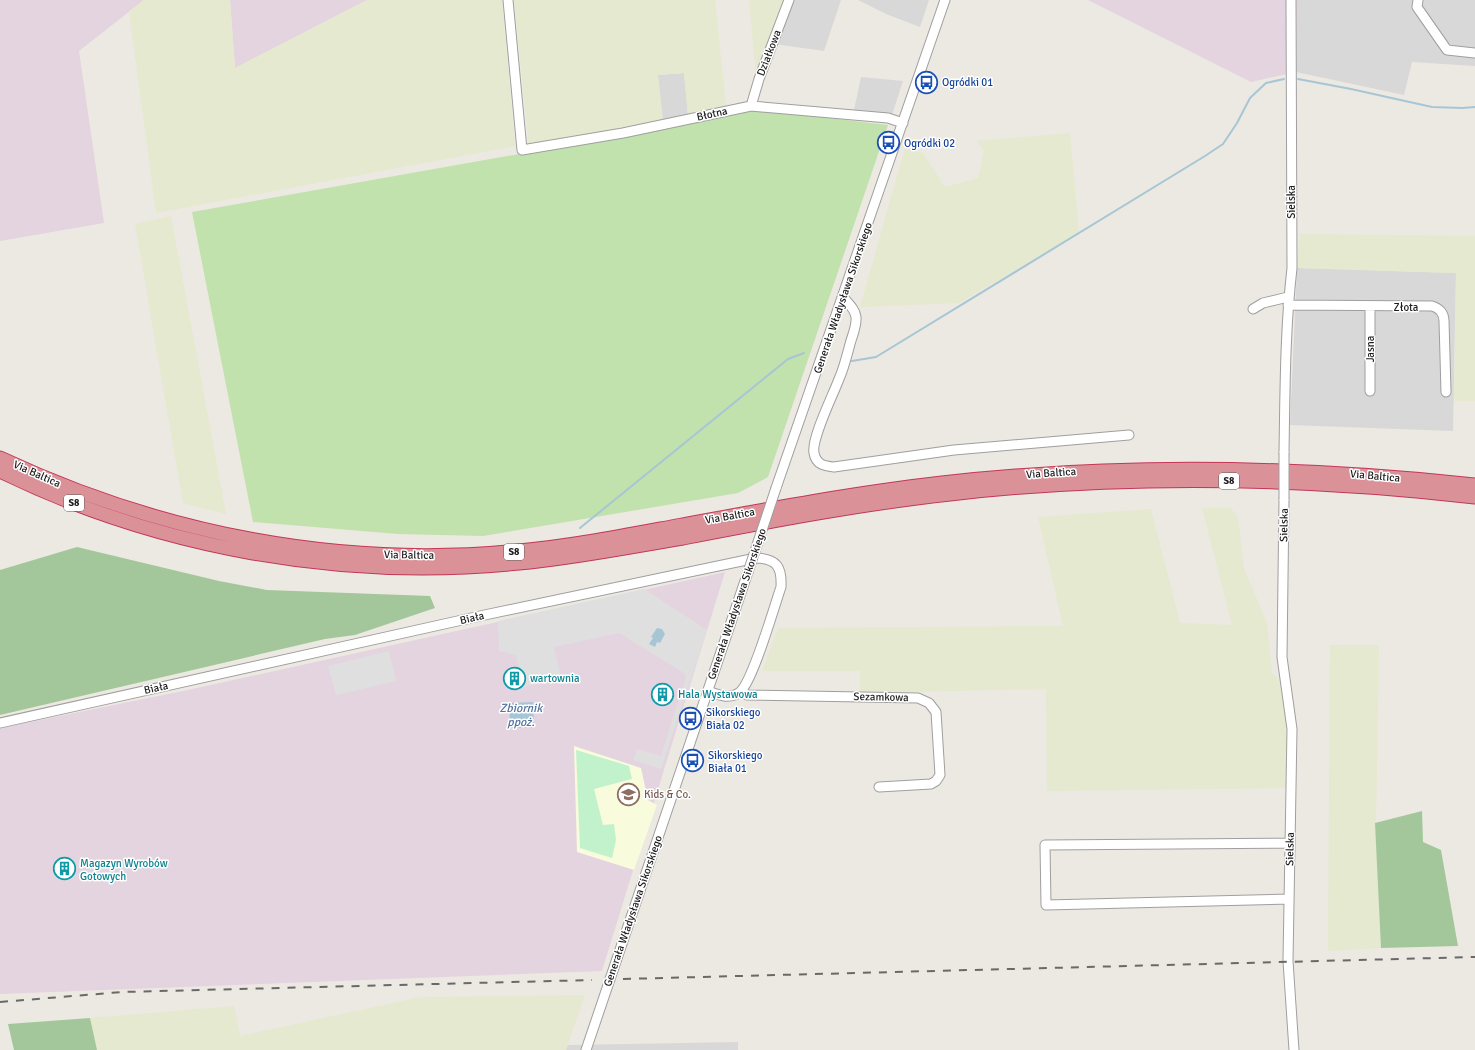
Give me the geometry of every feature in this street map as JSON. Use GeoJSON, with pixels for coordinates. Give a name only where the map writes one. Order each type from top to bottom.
{"type":"FeatureCollection","features":[{"type":"Feature","properties":{"kind":"highway","name":"Via Baltica"},"geometry":{"type":"LineString","coordinates":[[0,458],[97,499],[187,526],[255,541],[302,548],[356,554],[413,556],[491,554],[548,548],[864,494],[941,483],[1043,474],[1134,469],[1248,469],[1356,474],[1475,485]]}},
{"type":"Feature","properties":{"kind":"highway","name":"Via Baltica"},"geometry":{"type":"LineString","coordinates":[[0,471],[37,488],[90,509],[150,529],[201,542],[315,562],[356,566],[413,568],[478,566],[552,560],[878,504],[956,493],[1045,486],[1158,481],[1244,481],[1349,486],[1475,497]]}},
{"type":"Feature","properties":{"kind":"street","name":"Błotna"},"geometry":{"type":"LineString","coordinates":[[508,0],[522,150],[623,133],[750,106],[888,118],[903,123]]}},
{"type":"Feature","properties":{"kind":"street","name":"Działkowa"},"geometry":{"type":"LineString","coordinates":[[750,106],[789,0]]}},
{"type":"Feature","properties":{"kind":"street","name":"Generała Władysława Sikorskiego"},"geometry":{"type":"LineString","coordinates":[[586,1050],[776,488],[945,0]]}},
{"type":"Feature","properties":{"kind":"street","name":"Sielska"},"geometry":{"type":"LineString","coordinates":[[1291,0],[1292,268],[1288,301],[1285,379],[1282,658],[1292,729],[1288,961],[1294,1050]]}},
{"type":"Feature","properties":{"kind":"street"},"geometry":{"type":"LineString","coordinates":[[1418,0],[1417,7],[1447,50],[1475,54]]}},
{"type":"Feature","properties":{"kind":"street"},"geometry":{"type":"LineString","coordinates":[[843,297],[856,317],[855,328],[840,378],[813,447],[817,462],[824,466],[834,467],[954,450],[1129,435]]}},
{"type":"Feature","properties":{"kind":"street","name":"Złota"},"geometry":{"type":"LineString","coordinates":[[1253,309],[1263,302],[1288,301],[1370,307],[1432,306],[1439,309],[1444,317],[1446,392]]}},
{"type":"Feature","properties":{"kind":"street","name":"Jasna"},"geometry":{"type":"LineString","coordinates":[[1370,307],[1370,391]]}},
{"type":"Feature","properties":{"kind":"street","name":"Biała"},"geometry":{"type":"LineString","coordinates":[[0,723],[480,616],[756,558],[767,558],[774,562],[779,568],[781,587],[749,678],[740,691]]}},
{"type":"Feature","properties":{"kind":"street"},"geometry":{"type":"LineString","coordinates":[[708,691],[722,696],[732,696],[740,691]]}},
{"type":"Feature","properties":{"kind":"street","name":"Sezamkowa"},"geometry":{"type":"LineString","coordinates":[[740,691],[747,695],[918,698],[929,703],[936,712],[940,775],[936,781],[931,784],[879,787]]}},
{"type":"Feature","properties":{"kind":"street"},"geometry":{"type":"LineString","coordinates":[[1289,899],[1046,905],[1045,844],[1290,843]]}},
{"type":"Feature","properties":{"kind":"shaded area"},"geometry":{"type":"Polygon","coordinates":[[[0,0],[144,0],[79,51],[104,223],[0,241],[0,0]]]}},
{"type":"Feature","properties":{"kind":"shaded area"},"geometry":{"type":"Polygon","coordinates":[[[144,0],[230,0],[235,68],[367,0],[502,0],[515,146],[156,213],[129,11],[144,0]]]}},
{"type":"Feature","properties":{"kind":"shaded area"},"geometry":{"type":"Polygon","coordinates":[[[230,0],[367,0],[235,68],[230,0]]]}},
{"type":"Feature","properties":{"kind":"shaded area"},"geometry":{"type":"Polygon","coordinates":[[[514,0],[715,0],[726,107],[688,116],[684,73],[658,75],[663,122],[529,146],[514,0]]]}},
{"type":"Feature","properties":{"kind":"shaded area"},"geometry":{"type":"Polygon","coordinates":[[[749,0],[783,0],[784,3],[756,75],[749,0]]]}},
{"type":"Feature","properties":{"kind":"shaded area"},"geometry":{"type":"Polygon","coordinates":[[[789,0],[841,0],[824,51],[774,44],[789,0]]]}},
{"type":"Feature","properties":{"kind":"shaded area"},"geometry":{"type":"Polygon","coordinates":[[[858,0],[929,0],[920,27],[886,14],[858,0]]]}},
{"type":"Feature","properties":{"kind":"shaded area"},"geometry":{"type":"Polygon","coordinates":[[[1088,0],[1297,0],[1296,72],[1251,82],[1088,0]]]}},
{"type":"Feature","properties":{"kind":"shaded area"},"geometry":{"type":"Polygon","coordinates":[[[1297,0],[1475,0],[1475,66],[1412,62],[1404,95],[1296,72],[1297,0]]]}},
{"type":"Feature","properties":{"kind":"shaded area"},"geometry":{"type":"Polygon","coordinates":[[[684,73],[688,116],[663,122],[658,75],[684,73]]]}},
{"type":"Feature","properties":{"kind":"shaded area"},"geometry":{"type":"Polygon","coordinates":[[[861,77],[903,81],[892,115],[854,110],[861,77]]]}},
{"type":"Feature","properties":{"kind":"shaded area"},"geometry":{"type":"Polygon","coordinates":[[[1070,133],[1079,233],[959,303],[860,307],[905,148],[923,153],[945,187],[978,178],[984,151],[977,141],[1070,133]]]}},
{"type":"Feature","properties":{"kind":"shaded area"},"geometry":{"type":"Polygon","coordinates":[[[171,216],[226,514],[183,503],[135,224],[171,216]]]}},
{"type":"Feature","properties":{"kind":"shaded area"},"geometry":{"type":"Polygon","coordinates":[[[1300,234],[1475,236],[1475,401],[1454,401],[1456,273],[1297,268],[1300,234]]]}},
{"type":"Feature","properties":{"kind":"shaded area"},"geometry":{"type":"Polygon","coordinates":[[[1297,268],[1456,273],[1453,431],[1290,425],[1297,268]]]}},
{"type":"Feature","properties":{"kind":"shaded area"},"geometry":{"type":"Polygon","coordinates":[[[1202,508],[1231,508],[1238,518],[1244,568],[1267,623],[1272,673],[1281,681],[1287,724],[1288,788],[1047,791],[1046,689],[860,693],[860,671],[762,671],[778,628],[1063,626],[1038,517],[1151,509],[1180,623],[1232,625],[1202,508]]]}},
{"type":"Feature","properties":{"kind":"shaded area"},"geometry":{"type":"Polygon","coordinates":[[[725,572],[602,971],[0,994],[0,728],[183,691],[725,572]]]}},
{"type":"Feature","properties":{"kind":"shaded area"},"geometry":{"type":"Polygon","coordinates":[[[644,589],[707,630],[661,769],[633,760],[637,749],[661,756],[686,677],[684,673],[619,633],[554,647],[561,678],[523,687],[516,655],[499,651],[498,621],[644,589]]]}},
{"type":"Feature","properties":{"kind":"shaded area"},"geometry":{"type":"Polygon","coordinates":[[[1330,645],[1379,645],[1376,825],[1381,948],[1328,951],[1330,645]]]}},
{"type":"Feature","properties":{"kind":"shaded area"},"geometry":{"type":"Polygon","coordinates":[[[389,651],[396,681],[336,695],[328,666],[389,651]]]}},
{"type":"Feature","properties":{"kind":"shaded area"},"geometry":{"type":"Polygon","coordinates":[[[574,746],[641,768],[648,800],[657,805],[634,870],[577,852],[574,746]]]}},
{"type":"Feature","properties":{"kind":"shaded area"},"geometry":{"type":"Polygon","coordinates":[[[585,995],[566,1050],[97,1050],[90,1018],[234,1006],[240,1036],[421,997],[585,995]]]}},
{"type":"Feature","properties":{"kind":"shaded area"},"geometry":{"type":"Polygon","coordinates":[[[738,1042],[738,1050],[566,1050],[568,1045],[738,1042]]]}},
{"type":"Feature","properties":{"kind":"green space"},"geometry":{"type":"Polygon","coordinates":[[[752,109],[888,125],[768,477],[738,493],[483,536],[398,534],[253,522],[192,212],[643,132],[752,109]]]}},
{"type":"Feature","properties":{"kind":"green space"},"geometry":{"type":"Polygon","coordinates":[[[77,547],[219,581],[267,590],[430,596],[435,608],[355,635],[325,639],[0,715],[0,570],[77,547]]]}},
{"type":"Feature","properties":{"kind":"green space"},"geometry":{"type":"Polygon","coordinates":[[[576,750],[629,766],[632,779],[594,789],[603,825],[614,824],[616,840],[612,858],[580,848],[576,750]]]}},
{"type":"Feature","properties":{"kind":"green space"},"geometry":{"type":"Polygon","coordinates":[[[1422,811],[1423,842],[1441,850],[1458,946],[1381,948],[1375,823],[1422,811]]]}},
{"type":"Feature","properties":{"kind":"green space"},"geometry":{"type":"Polygon","coordinates":[[[90,1018],[97,1050],[14,1050],[8,1024],[90,1018]]]}},
{"type":"Feature","properties":{"kind":"water"},"geometry":{"type":"Polygon","coordinates":[[[657,628],[662,629],[665,634],[660,643],[657,642],[655,647],[649,644],[653,638],[651,637],[657,628]]]}},
{"type":"Feature","properties":{"kind":"water","name":"Zbiornik ppoż."},"geometry":{"type":"Polygon","coordinates":[[[533,702],[534,728],[510,728],[509,703],[533,702]]]}},
{"type":"Feature","properties":{"kind":"waterway"},"geometry":{"type":"LineString","coordinates":[[852,361],[876,357],[1205,156],[1223,144],[1237,123],[1250,98],[1266,83],[1284,79]]}},
{"type":"Feature","properties":{"kind":"waterway"},"geometry":{"type":"LineString","coordinates":[[1298,79],[1432,107],[1475,107]]}},
{"type":"Feature","properties":{"kind":"waterway"},"geometry":{"type":"LineString","coordinates":[[580,528],[788,359],[804,353]]}},
{"type":"Feature","properties":{"kind":"railway"},"geometry":{"type":"LineString","coordinates":[[623,979],[1475,957]]}},
{"type":"Feature","properties":{"kind":"railway"},"geometry":{"type":"LineString","coordinates":[[0,1002],[122,992],[592,980]]}},
{"type":"Feature","properties":{"kind":"place","name":"Ogródki 01"},"geometry":{"type":"Point","coordinates":[926,82]}},
{"type":"Feature","properties":{"kind":"place","name":"Ogródki 02"},"geometry":{"type":"Point","coordinates":[889,143]}},
{"type":"Feature","properties":{"kind":"place","name":"wartownia"},"geometry":{"type":"Point","coordinates":[514,678]}},
{"type":"Feature","properties":{"kind":"place","name":"Hala Wystawowa"},"geometry":{"type":"Point","coordinates":[663,694]}},
{"type":"Feature","properties":{"kind":"place","name":"Sikorskiego Biała 02"},"geometry":{"type":"Point","coordinates":[691,718]}},
{"type":"Feature","properties":{"kind":"place","name":"Sikorskiego Biała 01"},"geometry":{"type":"Point","coordinates":[693,761]}},
{"type":"Feature","properties":{"kind":"place","name":"Kids & Co."},"geometry":{"type":"Point","coordinates":[628,794]}},
{"type":"Feature","properties":{"kind":"place","name":"Magazyn Wyrobów Gotowych"},"geometry":{"type":"Point","coordinates":[65,869]}}]}
